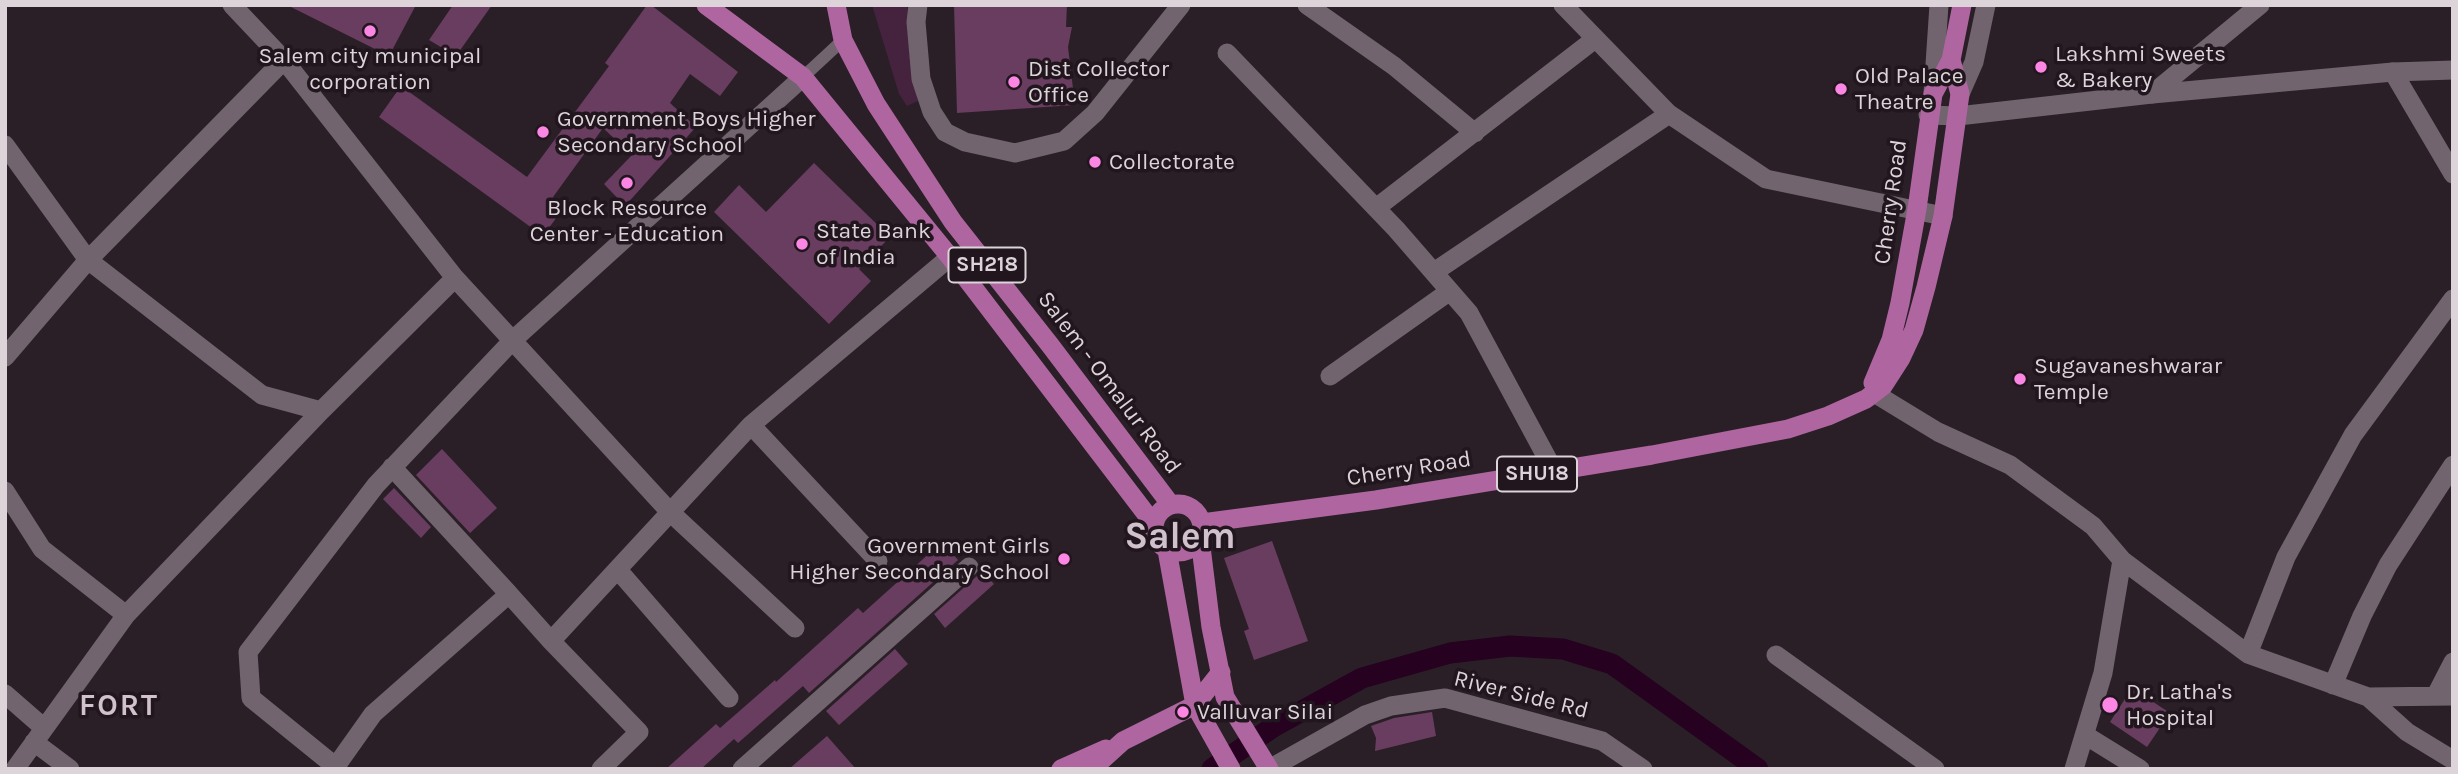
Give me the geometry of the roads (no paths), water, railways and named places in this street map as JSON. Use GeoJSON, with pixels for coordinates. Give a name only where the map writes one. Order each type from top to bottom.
{"type":"FeatureCollection","features":[{"type":"Feature","properties":{"kind":"main road"},"geometry":{"type":"LineString","coordinates":[[706,5],[803,78]]}},
{"type":"Feature","properties":{"kind":"main road","name":"Salem - Omalur Road"},"geometry":{"type":"LineString","coordinates":[[836,5],[843,40],[877,104],[953,222],[1171,505]]}},
{"type":"Feature","properties":{"kind":"main road"},"geometry":{"type":"LineString","coordinates":[[1933,94],[1951,60],[1962,5]]}},
{"type":"Feature","properties":{"kind":"main road"},"geometry":{"type":"LineString","coordinates":[[1951,60],[1961,94]]}},
{"type":"Feature","properties":{"kind":"main road","name":"SH218"},"geometry":{"type":"LineString","coordinates":[[803,78],[950,257],[1153,523]]}},
{"type":"Feature","properties":{"kind":"main road","name":"Cherry Road"},"geometry":{"type":"LineString","coordinates":[[1870,396],[1891,340],[1900,303],[1917,209],[1933,94]]}},
{"type":"Feature","properties":{"kind":"main road","name":"Cherry Road"},"geometry":{"type":"LineString","coordinates":[[1201,531],[1652,455],[1788,429],[1828,416],[1870,396],[1883,386],[1902,358],[1914,330],[1943,216],[1961,94]]}},
{"type":"Feature","properties":{"kind":"main road"},"geometry":{"type":"LineString","coordinates":[[1201,531],[1189,550],[1181,553],[1167,550],[1155,538],[1153,523],[1163,509],[1171,505],[1179,504],[1194,510],[1201,531],[1211,627],[1225,697],[1269,769]]}},
{"type":"Feature","properties":{"kind":"main road"},"geometry":{"type":"LineString","coordinates":[[1167,550],[1195,705],[1231,769]]}},
{"type":"Feature","properties":{"kind":"main road"},"geometry":{"type":"LineString","coordinates":[[1061,769],[1195,705],[1221,671]]}},
{"type":"Feature","properties":{"kind":"main road"},"geometry":{"type":"LineString","coordinates":[[1092,769],[1123,741]]}},
{"type":"Feature","properties":{"kind":"street"},"geometry":{"type":"LineString","coordinates":[[232,5],[284,60],[455,278],[670,512],[795,628]]}},
{"type":"Feature","properties":{"kind":"street"},"geometry":{"type":"LineString","coordinates":[[918,5],[916,22],[921,79],[932,112],[945,131],[965,142],[1014,153],[1064,141],[1095,113],[1181,5]]}},
{"type":"Feature","properties":{"kind":"street"},"geometry":{"type":"LineString","coordinates":[[1307,5],[1394,65],[1475,133]]}},
{"type":"Feature","properties":{"kind":"street"},"geometry":{"type":"LineString","coordinates":[[1563,5],[1669,114],[1766,179],[1943,216]]}},
{"type":"Feature","properties":{"kind":"street","name":"Cherry Road"},"geometry":{"type":"LineString","coordinates":[[1933,94],[1939,5]]}},
{"type":"Feature","properties":{"kind":"street"},"geometry":{"type":"LineString","coordinates":[[1961,94],[1975,62],[1986,5]]}},
{"type":"Feature","properties":{"kind":"street"},"geometry":{"type":"LineString","coordinates":[[2152,94],[2260,5]]}},
{"type":"Feature","properties":{"kind":"street"},"geometry":{"type":"LineString","coordinates":[[1376,208],[1595,39]]}},
{"type":"Feature","properties":{"kind":"street"},"geometry":{"type":"LineString","coordinates":[[1227,53],[1376,208],[1469,313],[1554,471]]}},
{"type":"Feature","properties":{"kind":"street"},"geometry":{"type":"LineString","coordinates":[[5,357],[88,260],[284,60]]}},
{"type":"Feature","properties":{"kind":"street"},"geometry":{"type":"LineString","coordinates":[[1928,115],[1958,116],[2152,94],[2453,69]]}},
{"type":"Feature","properties":{"kind":"street"},"geometry":{"type":"LineString","coordinates":[[2393,72],[2453,174]]}},
{"type":"Feature","properties":{"kind":"street"},"geometry":{"type":"LineString","coordinates":[[509,594],[373,714],[335,768],[251,698],[248,652],[392,467],[513,340],[803,78]]}},
{"type":"Feature","properties":{"kind":"street"},"geometry":{"type":"LineString","coordinates":[[1434,272],[1669,114]]}},
{"type":"Feature","properties":{"kind":"street"},"geometry":{"type":"LineString","coordinates":[[5,145],[88,260],[262,396],[321,411]]}},
{"type":"Feature","properties":{"kind":"street"},"geometry":{"type":"LineString","coordinates":[[551,641],[751,425],[950,257]]}},
{"type":"Feature","properties":{"kind":"street"},"geometry":{"type":"LineString","coordinates":[[15,769],[126,615],[321,411],[455,278]]}},
{"type":"Feature","properties":{"kind":"street"},"geometry":{"type":"LineString","coordinates":[[1330,376],[1450,291]]}},
{"type":"Feature","properties":{"kind":"street"},"geometry":{"type":"LineString","coordinates":[[2248,654],[2286,557],[2353,435],[2453,299]]}},
{"type":"Feature","properties":{"kind":"street"},"geometry":{"type":"LineString","coordinates":[[1870,396],[1938,432],[2010,465],[2093,526],[2122,560],[2248,654],[2368,696],[2444,696],[2453,662]]}},
{"type":"Feature","properties":{"kind":"street"},"geometry":{"type":"LineString","coordinates":[[751,425],[878,561]]}},
{"type":"Feature","properties":{"kind":"street"},"geometry":{"type":"LineString","coordinates":[[2333,684],[2362,616],[2388,565],[2453,465]]}},
{"type":"Feature","properties":{"kind":"street"},"geometry":{"type":"LineString","coordinates":[[392,467],[551,641],[639,732],[601,769]]}},
{"type":"Feature","properties":{"kind":"street"},"geometry":{"type":"LineString","coordinates":[[5,491],[42,549],[126,615]]}},
{"type":"Feature","properties":{"kind":"street"},"geometry":{"type":"LineString","coordinates":[[2074,769],[2103,673],[2122,560]]}},
{"type":"Feature","properties":{"kind":"street"},"geometry":{"type":"LineString","coordinates":[[742,769],[968,567]]}},
{"type":"Feature","properties":{"kind":"street"},"geometry":{"type":"LineString","coordinates":[[618,570],[729,698]]}},
{"type":"Feature","properties":{"kind":"street"},"geometry":{"type":"LineString","coordinates":[[1776,655],[1936,769]]}},
{"type":"Feature","properties":{"kind":"street"},"geometry":{"type":"LineString","coordinates":[[5,694],[70,769]]}},
{"type":"Feature","properties":{"kind":"street"},"geometry":{"type":"LineString","coordinates":[[2368,696],[2407,732],[2453,760]]}},
{"type":"Feature","properties":{"kind":"street","name":"River Side Rd"},"geometry":{"type":"LineString","coordinates":[[1269,769],[1365,715],[1391,706],[1445,698],[1602,741],[1643,769]]}},
{"type":"Feature","properties":{"kind":"street"},"geometry":{"type":"LineString","coordinates":[[2085,735],[2140,769]]}},
{"type":"Feature","properties":{"kind":"lane"},"geometry":{"type":"LineString","coordinates":[[803,78],[843,40]]}},
{"type":"Feature","properties":{"kind":"waterway"},"geometry":{"type":"LineString","coordinates":[[1212,769],[1273,727],[1362,678],[1450,653],[1510,646],[1563,649],[1612,664],[1758,769]]}},
{"type":"Feature","properties":{"kind":"place","name":"Salem city municipal corporation"},"geometry":{"type":"Point","coordinates":[370,31]}},
{"type":"Feature","properties":{"kind":"place","name":"Lakshmi Sweets & Bakery"},"geometry":{"type":"Point","coordinates":[2041,67]}},
{"type":"Feature","properties":{"kind":"place","name":"Dist Collector Office"},"geometry":{"type":"Point","coordinates":[1014,82]}},
{"type":"Feature","properties":{"kind":"place","name":"Old Palace Theatre"},"geometry":{"type":"Point","coordinates":[1841,89]}},
{"type":"Feature","properties":{"kind":"place","name":"Government Boys Higher Secondary School"},"geometry":{"type":"Point","coordinates":[543,132]}},
{"type":"Feature","properties":{"kind":"place","name":"Collectorate"},"geometry":{"type":"Point","coordinates":[1095,162]}},
{"type":"Feature","properties":{"kind":"place","name":"Block Resource Center - Education"},"geometry":{"type":"Point","coordinates":[627,183]}},
{"type":"Feature","properties":{"kind":"place","name":"State Bank of India"},"geometry":{"type":"Point","coordinates":[802,244]}},
{"type":"Feature","properties":{"kind":"place","name":"Sugavaneshwarar Temple"},"geometry":{"type":"Point","coordinates":[2020,379]}},
{"type":"Feature","properties":{"kind":"place","name":"Government Girls Higher Secondary School"},"geometry":{"type":"Point","coordinates":[1064,559]}},
{"type":"Feature","properties":{"kind":"place","name":"Dr. Latha's Hospital"},"geometry":{"type":"Point","coordinates":[2110,705]}},
{"type":"Feature","properties":{"kind":"place","name":"Valluvar Silai"},"geometry":{"type":"Point","coordinates":[1183,712]}},
{"type":"Feature","properties":{"kind":"district","name":"Salem"},"geometry":{"type":"Point","coordinates":[1180,537]}},
{"type":"Feature","properties":{"kind":"district","name":"FORT"},"geometry":{"type":"Point","coordinates":[119,706]}}]}
